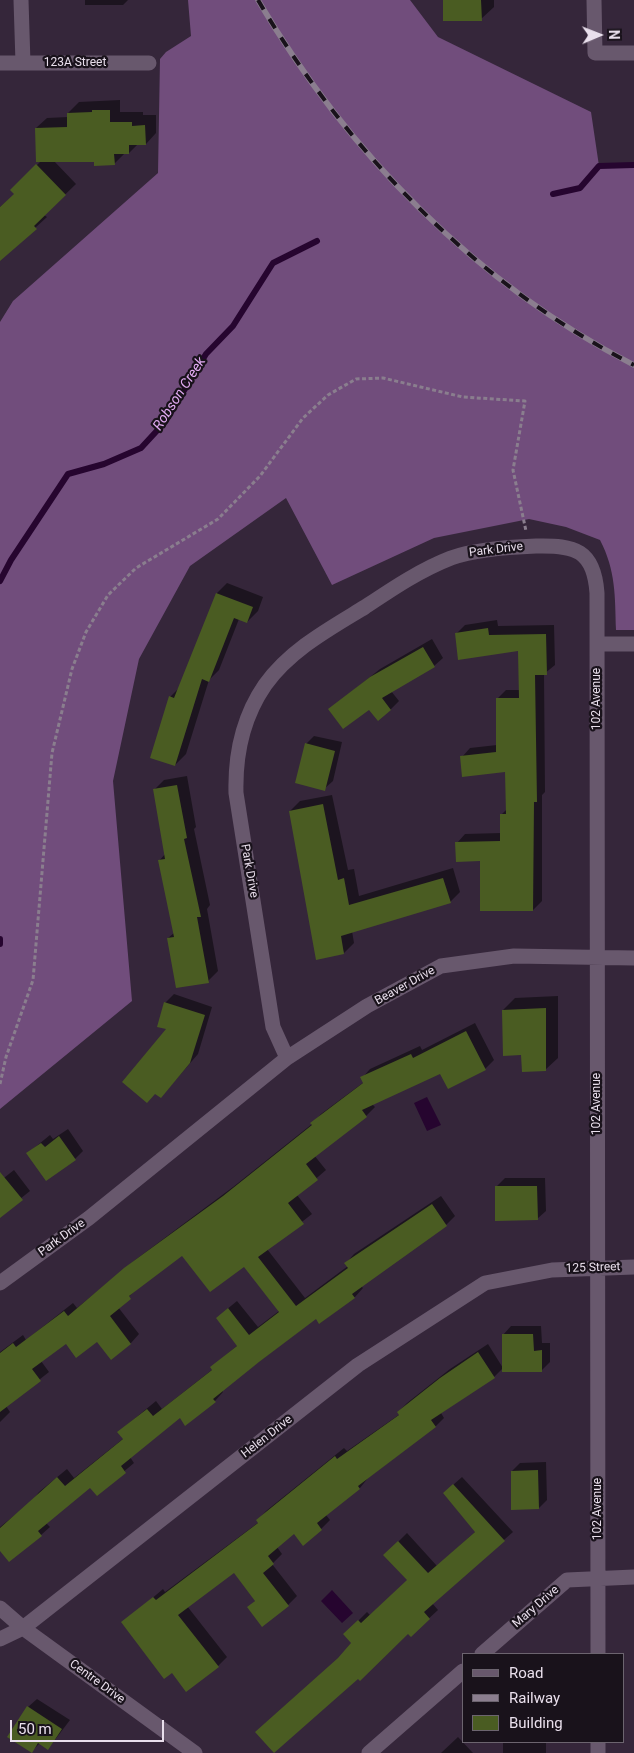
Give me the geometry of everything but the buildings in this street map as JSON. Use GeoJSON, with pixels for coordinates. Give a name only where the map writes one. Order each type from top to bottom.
{"type":"FeatureCollection","features":[{"type":"Feature","properties":{"kind":"street"},"geometry":{"type":"LineString","coordinates":[[21,0],[22,63]]}},
{"type":"Feature","properties":{"kind":"street"},"geometry":{"type":"LineString","coordinates":[[594,0],[595,53],[634,53]]}},
{"type":"Feature","properties":{"kind":"street","name":"123A Street"},"geometry":{"type":"LineString","coordinates":[[0,63],[149,63]]}},
{"type":"Feature","properties":{"kind":"street","name":"Park Drive"},"geometry":{"type":"LineString","coordinates":[[0,1282],[89,1218],[287,1058],[273,1026],[236,793],[240,741],[250,713],[264,686],[302,646],[408,580],[451,558],[475,552],[560,545],[585,556]]}},
{"type":"Feature","properties":{"kind":"street","name":"102 Avenue"},"geometry":{"type":"LineString","coordinates":[[585,556],[594,571],[596,582],[598,1653]]}},
{"type":"Feature","properties":{"kind":"street"},"geometry":{"type":"LineString","coordinates":[[596,644],[634,644]]}},
{"type":"Feature","properties":{"kind":"street","name":"Beaver Drive"},"geometry":{"type":"LineString","coordinates":[[287,1058],[367,1006],[441,966],[514,956],[634,958]]}},
{"type":"Feature","properties":{"kind":"street","name":"125 Street"},"geometry":{"type":"LineString","coordinates":[[552,1270],[634,1267]]}},
{"type":"Feature","properties":{"kind":"street","name":"Helen Drive"},"geometry":{"type":"LineString","coordinates":[[0,1639],[23,1628],[358,1365],[484,1283],[552,1270]]}},
{"type":"Feature","properties":{"kind":"street","name":"Mary Drive"},"geometry":{"type":"LineString","coordinates":[[483,1653],[567,1580],[634,1577]]}},
{"type":"Feature","properties":{"kind":"street","name":"Centre Drive"},"geometry":{"type":"LineString","coordinates":[[0,1608],[23,1628],[195,1753]]}},
{"type":"Feature","properties":{"kind":"street"},"geometry":{"type":"LineString","coordinates":[[369,1753],[462,1672]]}},
{"type":"Feature","properties":{"kind":"path"},"geometry":{"type":"LineString","coordinates":[[0,1084],[6,1057],[33,980],[52,753],[72,668],[86,632],[108,595],[136,568],[218,519],[260,476],[303,418],[328,395],[356,379],[383,378],[463,397],[524,401],[513,470],[526,536]]}},
{"type":"Feature","properties":{"kind":"shaded area"},"geometry":{"type":"Polygon","coordinates":[[[188,0],[410,0],[438,37],[591,112],[599,166],[634,165],[634,630],[616,630],[612,573],[600,540],[566,527],[529,519],[434,538],[332,585],[286,498],[190,566],[139,659],[113,781],[132,1001],[0,1109],[0,322],[13,301],[158,173],[160,59],[166,52],[191,36],[188,0]]]}},
{"type":"Feature","properties":{"kind":"shaded area"},"geometry":{"type":"Polygon","coordinates":[[[427,1097],[441,1125],[427,1131],[414,1103],[427,1097]]]}},
{"type":"Feature","properties":{"kind":"shaded area"},"geometry":{"type":"Polygon","coordinates":[[[332,1590],[353,1613],[342,1623],[321,1601],[332,1590]]]}},
{"type":"Feature","properties":{"kind":"waterway","name":"Robson Creek"},"geometry":{"type":"LineString","coordinates":[[553,194],[580,188],[599,166],[634,165]]}},
{"type":"Feature","properties":{"kind":"waterway","name":"Robson Creek"},"geometry":{"type":"LineString","coordinates":[[0,581],[11,560],[68,474],[104,464],[141,448],[165,422],[206,354],[233,326],[273,263],[317,241]]}},
{"type":"Feature","properties":{"kind":"waterway","name":"Robson Creek"},"geometry":{"type":"LineString","coordinates":[[0,939],[0,944]]}},
{"type":"Feature","properties":{"kind":"railway"},"geometry":{"type":"LineString","coordinates":[[258,0],[293,56],[332,110],[374,161],[420,209],[469,254],[521,295],[576,332],[634,365]]}}]}
